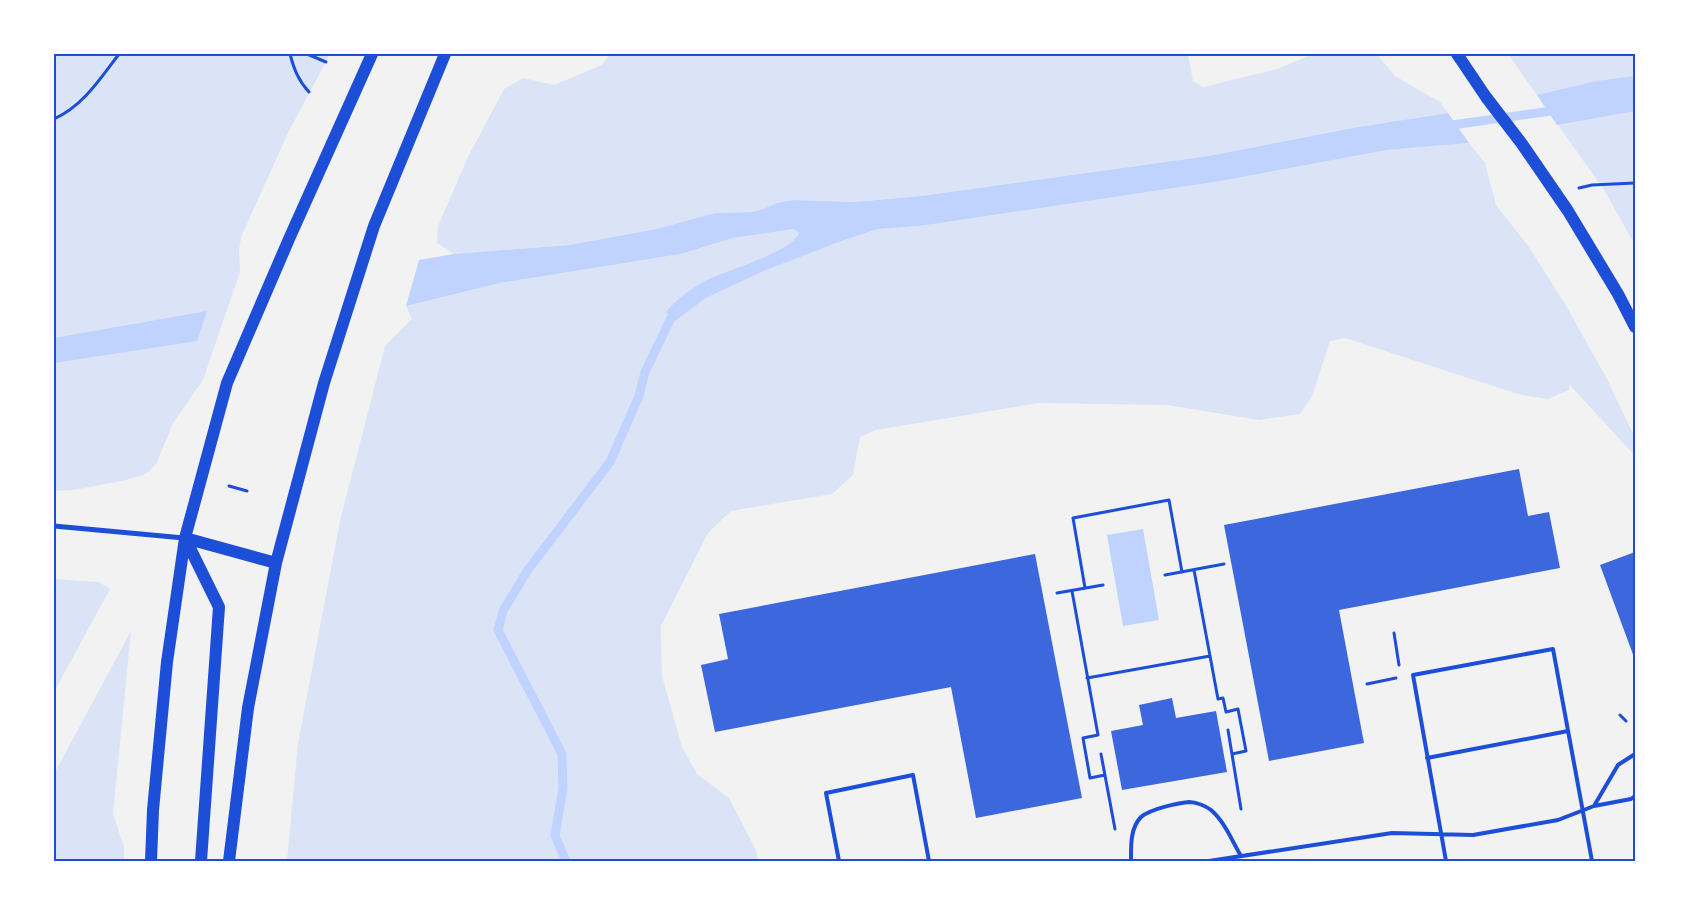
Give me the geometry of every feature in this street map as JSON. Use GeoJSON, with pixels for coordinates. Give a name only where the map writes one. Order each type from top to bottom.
{"type":"FeatureCollection","features":[{"type":"Feature","properties":{"kind":"main road"},"geometry":{"type":"LineString","coordinates":[[151,861],[152,810],[168,662],[185,538],[227,384],[289,239],[372,54]]}},
{"type":"Feature","properties":{"kind":"main road"},"geometry":{"type":"LineString","coordinates":[[229,861],[248,708],[276,564],[324,382],[374,226],[445,54]]}},
{"type":"Feature","properties":{"kind":"main road"},"geometry":{"type":"LineString","coordinates":[[1456,54],[1556,194],[1618,294],[1635,327]]}},
{"type":"Feature","properties":{"kind":"main road"},"geometry":{"type":"LineString","coordinates":[[185,538],[276,564]]}},
{"type":"Feature","properties":{"kind":"main road"},"geometry":{"type":"LineString","coordinates":[[185,538],[219,607],[201,861]]}},
{"type":"Feature","properties":{"kind":"street"},"geometry":{"type":"LineString","coordinates":[[54,526],[185,538]]}},
{"type":"Feature","properties":{"kind":"lane"},"geometry":{"type":"LineString","coordinates":[[1446,861],[1413,675],[1553,649],[1592,861]]}},
{"type":"Feature","properties":{"kind":"lane"},"geometry":{"type":"LineString","coordinates":[[1427,758],[1568,731]]}},
{"type":"Feature","properties":{"kind":"lane"},"geometry":{"type":"LineString","coordinates":[[1594,806],[1618,765],[1635,754]]}},
{"type":"Feature","properties":{"kind":"lane"},"geometry":{"type":"LineString","coordinates":[[839,861],[826,793],[913,775],[929,861]]}},
{"type":"Feature","properties":{"kind":"lane"},"geometry":{"type":"LineString","coordinates":[[1209,861],[1392,833],[1472,835],[1492,832],[1558,820],[1594,806],[1631,799],[1635,796]]}},
{"type":"Feature","properties":{"kind":"lane"},"geometry":{"type":"LineString","coordinates":[[1131,861],[1133,830],[1141,817],[1155,809],[1190,802],[1210,810],[1224,825],[1241,856]]}},
{"type":"Feature","properties":{"kind":"path"},"geometry":{"type":"LineString","coordinates":[[54,119],[74,108],[91,91],[119,54]]}},
{"type":"Feature","properties":{"kind":"path"},"geometry":{"type":"LineString","coordinates":[[290,54],[294,71],[309,92]]}},
{"type":"Feature","properties":{"kind":"path"},"geometry":{"type":"LineString","coordinates":[[307,54],[326,62]]}},
{"type":"Feature","properties":{"kind":"path"},"geometry":{"type":"LineString","coordinates":[[1556,194],[1592,185],[1635,183]]}},
{"type":"Feature","properties":{"kind":"path"},"geometry":{"type":"LineString","coordinates":[[229,486],[246,491]]}},
{"type":"Feature","properties":{"kind":"path"},"geometry":{"type":"LineString","coordinates":[[1085,588],[1073,518],[1170,500],[1182,572]]}},
{"type":"Feature","properties":{"kind":"path"},"geometry":{"type":"LineString","coordinates":[[1165,575],[1224,564]]}},
{"type":"Feature","properties":{"kind":"path"},"geometry":{"type":"LineString","coordinates":[[1194,570],[1218,699],[1223,698],[1226,712],[1238,710],[1246,751],[1232,754]]}},
{"type":"Feature","properties":{"kind":"path"},"geometry":{"type":"LineString","coordinates":[[1057,593],[1103,585]]}},
{"type":"Feature","properties":{"kind":"path"},"geometry":{"type":"LineString","coordinates":[[1072,591],[1098,735],[1083,738],[1090,778],[1105,775]]}},
{"type":"Feature","properties":{"kind":"path"},"geometry":{"type":"LineString","coordinates":[[1394,633],[1400,677]]}},
{"type":"Feature","properties":{"kind":"path"},"geometry":{"type":"LineString","coordinates":[[1087,678],[1210,656]]}},
{"type":"Feature","properties":{"kind":"path"},"geometry":{"type":"LineString","coordinates":[[1367,684],[1413,675]]}},
{"type":"Feature","properties":{"kind":"path"},"geometry":{"type":"LineString","coordinates":[[1620,714],[1626,721]]}},
{"type":"Feature","properties":{"kind":"path"},"geometry":{"type":"LineString","coordinates":[[1228,730],[1241,809]]}},
{"type":"Feature","properties":{"kind":"path"},"geometry":{"type":"LineString","coordinates":[[1101,754],[1116,832]]}},
{"type":"Feature","properties":{"kind":"shaded area"},"geometry":{"type":"Polygon","coordinates":[[[54,54],[330,54],[288,133],[241,237],[239,251],[240,272],[203,380],[173,423],[157,462],[150,471],[143,475],[122,481],[73,490],[54,491],[54,54]]]}},
{"type":"Feature","properties":{"kind":"shaded area"},"geometry":{"type":"Polygon","coordinates":[[[610,54],[1188,54],[1193,81],[1203,87],[1277,69],[1314,54],[1377,54],[1395,76],[1440,102],[1448,113],[1358,127],[1208,156],[921,196],[855,202],[793,200],[777,203],[752,212],[715,213],[656,229],[569,245],[454,254],[437,243],[438,226],[468,157],[504,89],[523,78],[554,85],[602,65],[610,54]]]}},
{"type":"Feature","properties":{"kind":"shaded area"},"geometry":{"type":"Polygon","coordinates":[[[1508,54],[1635,54],[1635,245],[1604,190],[1508,54]]]}},
{"type":"Feature","properties":{"kind":"shaded area"},"geometry":{"type":"Polygon","coordinates":[[[1469,143],[1485,163],[1496,205],[1529,247],[1565,304],[1606,377],[1635,438],[1635,456],[1570,385],[1569,390],[1548,399],[1521,395],[1345,338],[1330,341],[1312,396],[1300,414],[1259,420],[1167,405],[1039,403],[876,430],[860,437],[853,475],[832,494],[731,511],[708,533],[661,626],[662,676],[682,747],[697,774],[729,798],[756,850],[758,861],[287,861],[298,743],[340,521],[385,346],[412,319],[406,306],[500,283],[681,254],[733,238],[794,229],[799,233],[797,238],[786,246],[666,312],[675,321],[706,298],[764,271],[878,229],[920,226],[1221,181],[1387,150],[1469,143]]]}},
{"type":"Feature","properties":{"kind":"shaded area"},"geometry":{"type":"Polygon","coordinates":[[[54,579],[99,582],[110,589],[54,692],[54,579]]]}},
{"type":"Feature","properties":{"kind":"shaded area"},"geometry":{"type":"Polygon","coordinates":[[[131,631],[113,814],[124,847],[124,861],[54,861],[54,774],[131,631]]]}},
{"type":"Feature","properties":{"kind":"water"},"geometry":{"type":"Polygon","coordinates":[[[1635,76],[1635,111],[1557,125],[1537,95],[1597,81],[1635,76]]]}},
{"type":"Feature","properties":{"kind":"water"},"geometry":{"type":"Polygon","coordinates":[[[1448,113],[1469,143],[1387,150],[1221,181],[920,226],[878,229],[764,271],[706,298],[675,321],[666,312],[689,291],[705,281],[771,254],[794,240],[799,233],[794,229],[733,238],[681,254],[500,283],[406,306],[419,260],[454,254],[569,245],[656,229],[715,213],[752,212],[777,203],[793,200],[855,202],[921,196],[1208,156],[1358,127],[1448,113]]]}},
{"type":"Feature","properties":{"kind":"water"},"geometry":{"type":"Polygon","coordinates":[[[207,311],[197,341],[54,363],[54,338],[207,311]]]}},
{"type":"Feature","properties":{"kind":"water"},"geometry":{"type":"Polygon","coordinates":[[[1143,529],[1159,620],[1123,626],[1107,535],[1143,529]]]}},
{"type":"Feature","properties":{"kind":"building"},"geometry":{"type":"Polygon","coordinates":[[[1519,469],[1528,516],[1549,512],[1560,568],[1339,610],[1364,743],[1269,761],[1224,525],[1519,469]]]}},
{"type":"Feature","properties":{"kind":"building"},"geometry":{"type":"Polygon","coordinates":[[[1635,552],[1635,660],[1600,565],[1635,552]]]}},
{"type":"Feature","properties":{"kind":"building"},"geometry":{"type":"Polygon","coordinates":[[[1035,554],[1082,798],[976,818],[951,687],[715,732],[701,665],[728,659],[719,614],[1035,554]]]}},
{"type":"Feature","properties":{"kind":"building"},"geometry":{"type":"Polygon","coordinates":[[[1172,698],[1176,718],[1216,711],[1227,772],[1122,790],[1111,731],[1143,725],[1139,705],[1172,698]]]}},
{"type":"Feature","properties":{"kind":"waterway"},"geometry":{"type":"LineString","coordinates":[[1445,126],[1558,110]]}},
{"type":"Feature","properties":{"kind":"waterway"},"geometry":{"type":"LineString","coordinates":[[566,861],[555,836],[563,788],[562,754],[498,630],[503,611],[527,571],[610,462],[639,396],[645,372],[671,318],[678,311]]}}]}
